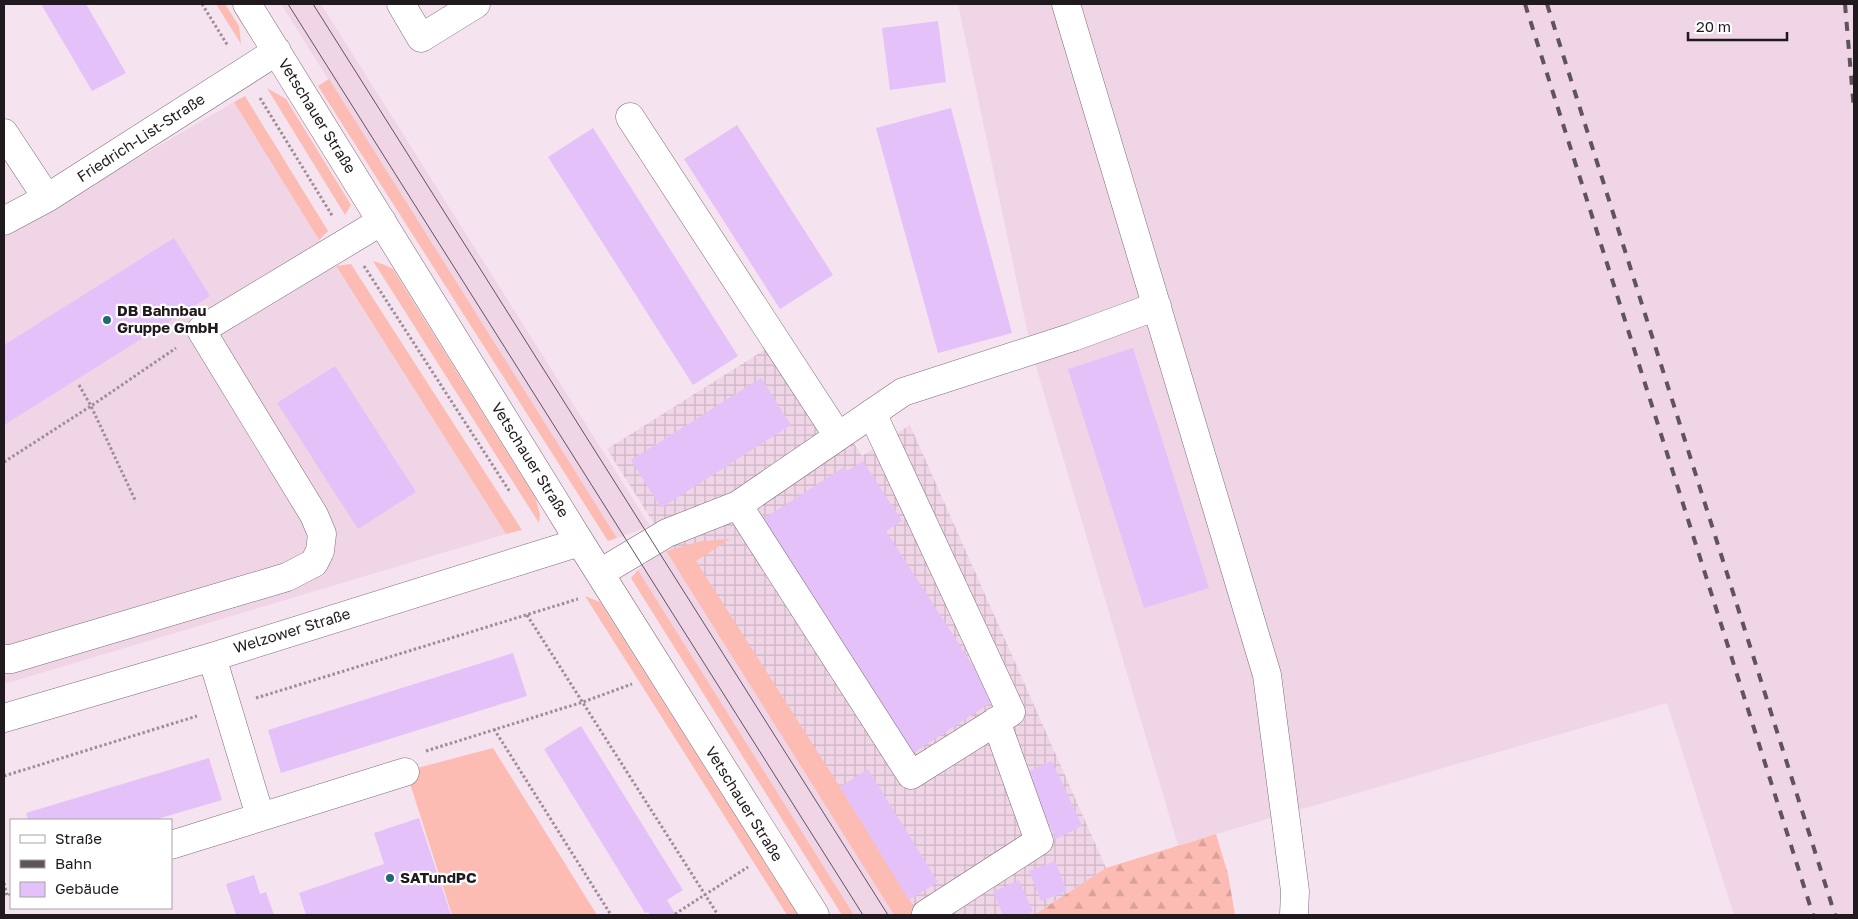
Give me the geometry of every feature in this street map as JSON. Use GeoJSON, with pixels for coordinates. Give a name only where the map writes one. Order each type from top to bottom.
{"type":"FeatureCollection","features":[{"type":"Feature","properties":{"kind":"street","name":"Vetschauer Straße"},"geometry":{"type":"LineString","coordinates":[[247,4],[580,542],[815,915]]}},
{"type":"Feature","properties":{"kind":"street"},"geometry":{"type":"LineString","coordinates":[[401,4],[421,38],[476,4]]}},
{"type":"Feature","properties":{"kind":"street"},"geometry":{"type":"LineString","coordinates":[[1066,4],[1267,675],[1295,891],[1294,915]]}},
{"type":"Feature","properties":{"kind":"street","name":"Friedrich-List-Straße"},"geometry":{"type":"LineString","coordinates":[[4,220],[47,198],[277,51]]}},
{"type":"Feature","properties":{"kind":"street"},"geometry":{"type":"LineString","coordinates":[[630,117],[838,436]]}},
{"type":"Feature","properties":{"kind":"street"},"geometry":{"type":"LineString","coordinates":[[4,133],[47,198]]}},
{"type":"Feature","properties":{"kind":"street"},"geometry":{"type":"LineString","coordinates":[[4,658],[11,659],[287,577],[314,563],[320,551],[322,534],[314,515],[201,330],[382,221]]}},
{"type":"Feature","properties":{"kind":"street"},"geometry":{"type":"LineString","coordinates":[[600,573],[667,533],[738,505],[903,392],[1073,337],[1157,306]]}},
{"type":"Feature","properties":{"kind":"street"},"geometry":{"type":"LineString","coordinates":[[738,505],[910,775],[1011,712],[872,413]]}},
{"type":"Feature","properties":{"kind":"street","name":"Welzower Straße"},"geometry":{"type":"LineString","coordinates":[[4,718],[212,657],[580,542]]}},
{"type":"Feature","properties":{"kind":"street"},"geometry":{"type":"LineString","coordinates":[[212,657],[260,816]]}},
{"type":"Feature","properties":{"kind":"street"},"geometry":{"type":"LineString","coordinates":[[926,914],[1039,842],[996,721]]}},
{"type":"Feature","properties":{"kind":"street"},"geometry":{"type":"LineString","coordinates":[[172,845],[405,772]]}},
{"type":"Feature","properties":{"kind":"path"},"geometry":{"type":"LineString","coordinates":[[202,4],[348,242],[510,492]]}},
{"type":"Feature","properties":{"kind":"path"},"geometry":{"type":"LineString","coordinates":[[4,462],[91,406],[201,330]]}},
{"type":"Feature","properties":{"kind":"path"},"geometry":{"type":"LineString","coordinates":[[79,385],[91,406],[136,502]]}},
{"type":"Feature","properties":{"kind":"path"},"geometry":{"type":"LineString","coordinates":[[573,591],[583,607]]}},
{"type":"Feature","properties":{"kind":"path"},"geometry":{"type":"LineString","coordinates":[[4,776],[578,599]]}},
{"type":"Feature","properties":{"kind":"path"},"geometry":{"type":"LineString","coordinates":[[527,615],[718,915]]}},
{"type":"Feature","properties":{"kind":"path"},"geometry":{"type":"LineString","coordinates":[[627,676],[637,692]]}},
{"type":"Feature","properties":{"kind":"path"},"geometry":{"type":"LineString","coordinates":[[494,729],[611,915]]}},
{"type":"Feature","properties":{"kind":"path"},"geometry":{"type":"LineString","coordinates":[[675,914],[774,850]]}},
{"type":"Feature","properties":{"kind":"path"},"geometry":{"type":"LineString","coordinates":[[742,860],[752,876]]}},
{"type":"Feature","properties":{"kind":"path"},"geometry":{"type":"LineString","coordinates":[[4,883],[8,896],[10,895]]}},
{"type":"Feature","properties":{"kind":"shaded area"},"geometry":{"type":"Polygon","coordinates":[[[281,4],[321,4],[650,526],[617,538],[281,4]]]}},
{"type":"Feature","properties":{"kind":"shaded area"},"geometry":{"type":"Polygon","coordinates":[[[958,4],[1854,4],[1854,915],[1734,915],[1667,703],[1178,845],[1032,353],[958,4]]]}},
{"type":"Feature","properties":{"kind":"shaded area"},"geometry":{"type":"Polygon","coordinates":[[[234,102],[319,240],[506,534],[4,684],[4,236],[234,102]]]}},
{"type":"Feature","properties":{"kind":"shaded area"},"geometry":{"type":"Polygon","coordinates":[[[785,337],[862,456],[910,425],[1106,868],[1034,915],[901,915],[607,449],[785,337]]]}},
{"type":"Feature","properties":{"kind":"shaded area"},"geometry":{"type":"Polygon","coordinates":[[[666,551],[894,915],[854,915],[638,570],[651,559],[666,551]]]}},
{"type":"Feature","properties":{"kind":"green space"},"geometry":{"type":"Polygon","coordinates":[[[216,4],[225,4],[239,26],[241,44],[216,4]]]}},
{"type":"Feature","properties":{"kind":"green space"},"geometry":{"type":"Polygon","coordinates":[[[329,79],[617,538],[608,541],[318,86],[329,79]]]}},
{"type":"Feature","properties":{"kind":"green space"},"geometry":{"type":"Polygon","coordinates":[[[267,88],[286,99],[351,205],[345,215],[267,88]]]}},
{"type":"Feature","properties":{"kind":"green space"},"geometry":{"type":"Polygon","coordinates":[[[245,96],[328,231],[319,240],[234,102],[245,96]]]}},
{"type":"Feature","properties":{"kind":"green space"},"geometry":{"type":"Polygon","coordinates":[[[373,261],[393,269],[536,499],[540,515],[539,523],[373,261]]]}},
{"type":"Feature","properties":{"kind":"green space"},"geometry":{"type":"Polygon","coordinates":[[[351,264],[522,530],[506,534],[336,266],[351,264]]]}},
{"type":"Feature","properties":{"kind":"green space"},"geometry":{"type":"Polygon","coordinates":[[[730,539],[696,561],[919,915],[894,915],[666,551],[702,541],[730,539]]]}},
{"type":"Feature","properties":{"kind":"green space"},"geometry":{"type":"Polygon","coordinates":[[[638,570],[854,915],[842,915],[631,578],[638,570]]]}},
{"type":"Feature","properties":{"kind":"green space"},"geometry":{"type":"Polygon","coordinates":[[[585,596],[600,602],[798,915],[787,915],[585,596]]]}},
{"type":"Feature","properties":{"kind":"green space"},"geometry":{"type":"Polygon","coordinates":[[[493,748],[597,915],[452,915],[406,771],[493,748]]]}},
{"type":"Feature","properties":{"kind":"green space"},"geometry":{"type":"Polygon","coordinates":[[[1216,834],[1228,874],[1235,915],[1034,915],[1106,868],[1216,834]]]}},
{"type":"Feature","properties":{"kind":"building"},"geometry":{"type":"Polygon","coordinates":[[[41,4],[86,4],[126,73],[92,91],[41,4]]]}},
{"type":"Feature","properties":{"kind":"building"},"geometry":{"type":"Polygon","coordinates":[[[938,21],[946,82],[890,90],[882,28],[938,21]]]}},
{"type":"Feature","properties":{"kind":"building"},"geometry":{"type":"Polygon","coordinates":[[[951,108],[1012,333],[938,353],[876,128],[951,108]]]}},
{"type":"Feature","properties":{"kind":"building"},"geometry":{"type":"Polygon","coordinates":[[[737,125],[833,275],[780,309],[684,159],[737,125]]]}},
{"type":"Feature","properties":{"kind":"building"},"geometry":{"type":"Polygon","coordinates":[[[593,128],[738,356],[693,385],[548,157],[593,128]]]}},
{"type":"Feature","properties":{"kind":"building","name":"DB Bahnbau Gruppe GmbH"},"geometry":{"type":"Polygon","coordinates":[[[174,238],[210,296],[4,425],[4,345],[174,238]]]}},
{"type":"Feature","properties":{"kind":"building"},"geometry":{"type":"Polygon","coordinates":[[[1133,348],[1209,588],[1144,608],[1068,369],[1133,348]]]}},
{"type":"Feature","properties":{"kind":"building"},"geometry":{"type":"Polygon","coordinates":[[[335,366],[416,492],[358,529],[277,403],[335,366]]]}},
{"type":"Feature","properties":{"kind":"building"},"geometry":{"type":"Polygon","coordinates":[[[761,378],[791,425],[661,508],[631,460],[761,378]]]}},
{"type":"Feature","properties":{"kind":"building"},"geometry":{"type":"Polygon","coordinates":[[[863,461],[902,521],[886,531],[995,700],[913,753],[763,519],[844,467],[847,471],[863,461]]]}},
{"type":"Feature","properties":{"kind":"building"},"geometry":{"type":"Polygon","coordinates":[[[513,653],[527,696],[281,773],[268,730],[513,653]]]}},
{"type":"Feature","properties":{"kind":"building"},"geometry":{"type":"Polygon","coordinates":[[[581,726],[683,890],[667,900],[676,915],[650,915],[648,912],[645,913],[544,749],[581,726]]]}},
{"type":"Feature","properties":{"kind":"building"},"geometry":{"type":"Polygon","coordinates":[[[209,758],[222,800],[157,819],[28,819],[26,813],[209,758]]]}},
{"type":"Feature","properties":{"kind":"building"},"geometry":{"type":"Polygon","coordinates":[[[1052,761],[1082,826],[1056,839],[1025,773],[1052,761]]]}},
{"type":"Feature","properties":{"kind":"building"},"geometry":{"type":"Polygon","coordinates":[[[868,769],[938,882],[909,900],[840,787],[868,769]]]}},
{"type":"Feature","properties":{"kind":"building","name":"SATundPC"},"geometry":{"type":"Polygon","coordinates":[[[419,818],[451,915],[306,915],[299,893],[384,864],[374,833],[419,818]]]}},
{"type":"Feature","properties":{"kind":"building"},"geometry":{"type":"Polygon","coordinates":[[[1055,861],[1067,891],[1041,901],[1029,871],[1055,861]]]}},
{"type":"Feature","properties":{"kind":"building"},"geometry":{"type":"Polygon","coordinates":[[[254,875],[260,894],[266,892],[274,915],[236,915],[226,884],[254,875]]]}},
{"type":"Feature","properties":{"kind":"building"},"geometry":{"type":"Polygon","coordinates":[[[1019,880],[1033,912],[1025,915],[1003,915],[993,892],[1019,880]]]}},
{"type":"Feature","properties":{"kind":"tram line"},"geometry":{"type":"LineString","coordinates":[[288,4],[863,915]]}},
{"type":"Feature","properties":{"kind":"tram line"},"geometry":{"type":"LineString","coordinates":[[313,4],[888,915]]}},
{"type":"Feature","properties":{"kind":"railway"},"geometry":{"type":"LineString","coordinates":[[1525,4],[1813,915]]}},
{"type":"Feature","properties":{"kind":"railway"},"geometry":{"type":"LineString","coordinates":[[1547,4],[1835,915]]}},
{"type":"Feature","properties":{"kind":"railway"},"geometry":{"type":"LineString","coordinates":[[1845,4],[1854,110]]}},
{"type":"Feature","properties":{"kind":"place","name":"DB Bahnbau Gruppe GmbH"},"geometry":{"type":"Point","coordinates":[107,320]}},
{"type":"Feature","properties":{"kind":"place","name":"SATundPC"},"geometry":{"type":"Point","coordinates":[390,878]}}]}
